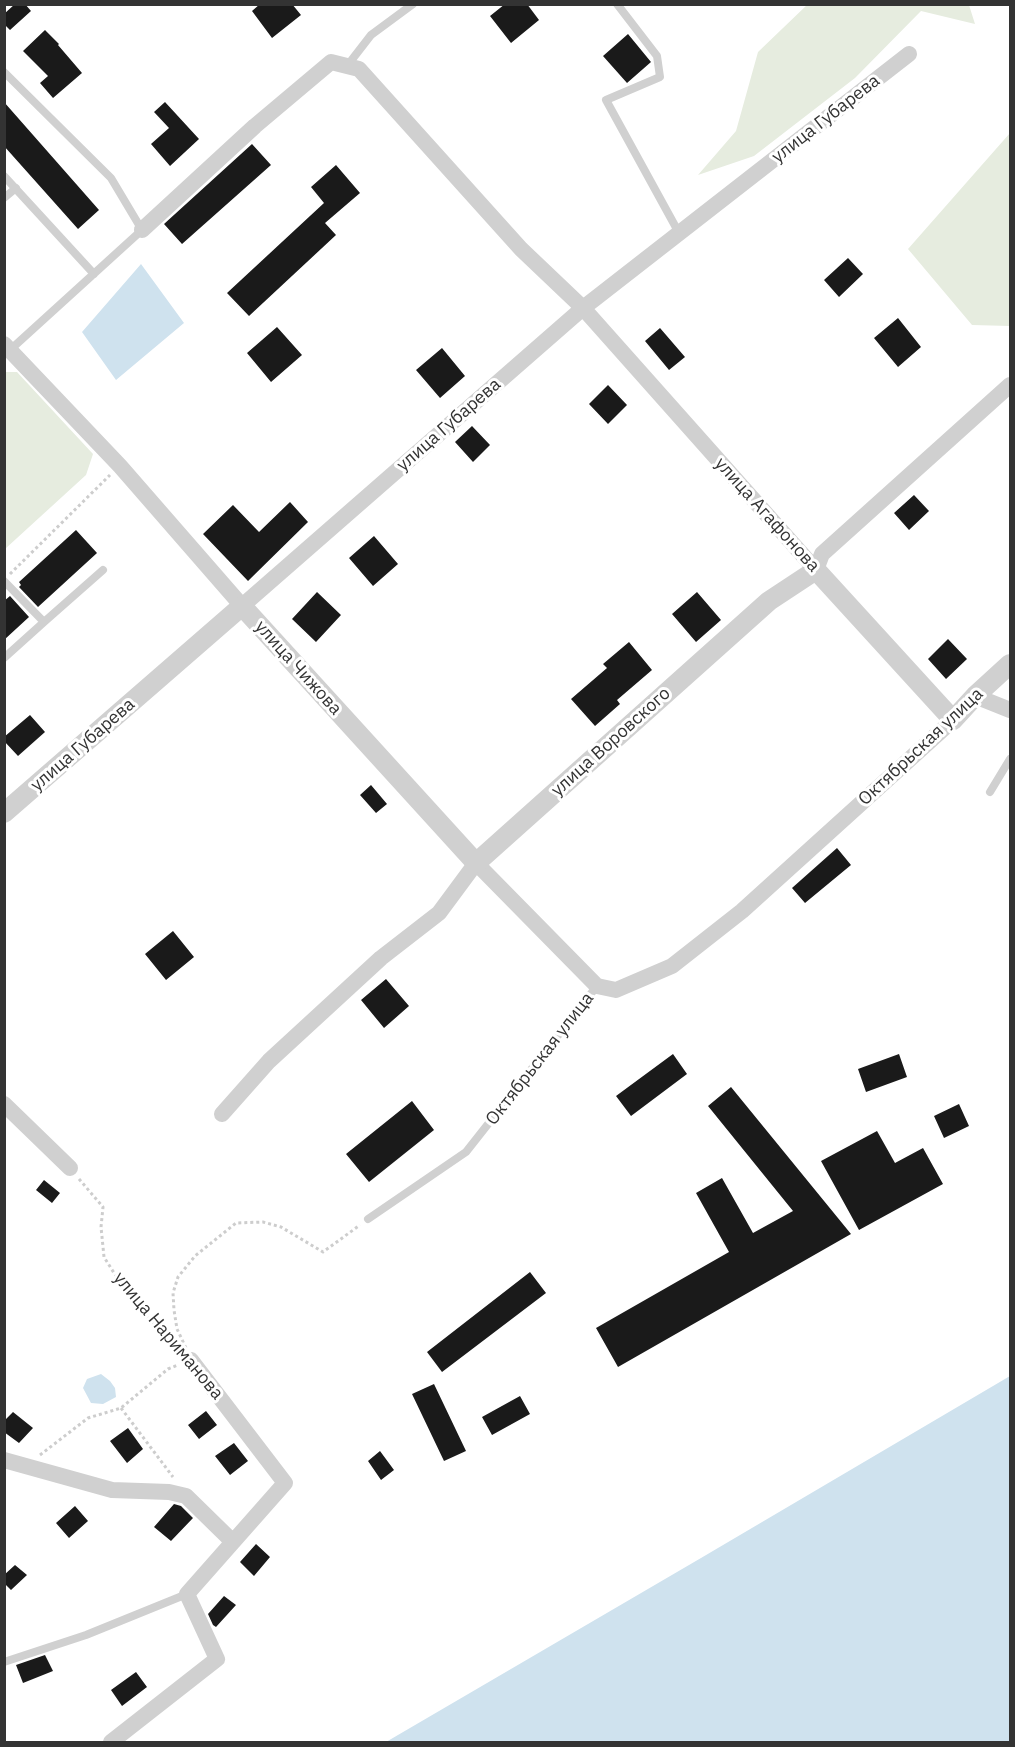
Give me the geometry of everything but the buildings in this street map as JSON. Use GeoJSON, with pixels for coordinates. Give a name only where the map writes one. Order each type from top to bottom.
{"type":"FeatureCollection","features":[{"type":"Feature","properties":{"kind":"street","name":"улица Губарева"},"geometry":{"type":"LineString","coordinates":[[4,813],[583,308],[909,54]]}},
{"type":"Feature","properties":{"kind":"street"},"geometry":{"type":"LineString","coordinates":[[142,230],[255,126],[331,62],[347,66]]}},
{"type":"Feature","properties":{"kind":"street","name":"улица Агафонова"},"geometry":{"type":"LineString","coordinates":[[347,66],[360,69],[521,249],[583,308],[953,720]]}},
{"type":"Feature","properties":{"kind":"street","name":"улица Чижова"},"geometry":{"type":"LineString","coordinates":[[6,350],[120,466],[242,606],[476,863],[597,986]]}},
{"type":"Feature","properties":{"kind":"street","name":"улица Воровского"},"geometry":{"type":"LineString","coordinates":[[222,1114],[277,1053],[381,958],[439,913],[476,863],[769,601],[816,570],[822,554],[1011,385]]}},
{"type":"Feature","properties":{"kind":"street","name":"Октябрьская улица"},"geometry":{"type":"LineString","coordinates":[[597,986],[616,990],[672,966],[742,911],[953,720],[975,696],[1011,664]]}},
{"type":"Feature","properties":{"kind":"street"},"geometry":{"type":"LineString","coordinates":[[975,696],[1011,710]]}},
{"type":"Feature","properties":{"kind":"street"},"geometry":{"type":"LineString","coordinates":[[4,1104],[70,1168]]}},
{"type":"Feature","properties":{"kind":"street","name":"улица Нариманова"},"geometry":{"type":"LineString","coordinates":[[191,1360],[285,1483],[233,1542]]}},
{"type":"Feature","properties":{"kind":"street"},"geometry":{"type":"LineString","coordinates":[[4,1460],[112,1491],[169,1492],[186,1496],[233,1542],[187,1594],[217,1659],[111,1743]]}},
{"type":"Feature","properties":{"kind":"lane"},"geometry":{"type":"LineString","coordinates":[[347,66],[371,35],[413,4]]}},
{"type":"Feature","properties":{"kind":"lane"},"geometry":{"type":"LineString","coordinates":[[617,4],[657,56],[660,76],[606,100],[679,233]]}},
{"type":"Feature","properties":{"kind":"lane"},"geometry":{"type":"LineString","coordinates":[[4,72],[111,178],[142,230],[6,350]]}},
{"type":"Feature","properties":{"kind":"lane"},"geometry":{"type":"LineString","coordinates":[[4,176],[94,274]]}},
{"type":"Feature","properties":{"kind":"lane"},"geometry":{"type":"LineString","coordinates":[[4,198],[16,188]]}},
{"type":"Feature","properties":{"kind":"lane"},"geometry":{"type":"LineString","coordinates":[[4,658],[103,570]]}},
{"type":"Feature","properties":{"kind":"lane"},"geometry":{"type":"LineString","coordinates":[[4,580],[44,622]]}},
{"type":"Feature","properties":{"kind":"lane"},"geometry":{"type":"LineString","coordinates":[[990,792],[1011,759]]}},
{"type":"Feature","properties":{"kind":"lane","name":"Октябрьская улица"},"geometry":{"type":"LineString","coordinates":[[368,1219],[466,1152],[597,986]]}},
{"type":"Feature","properties":{"kind":"lane"},"geometry":{"type":"LineString","coordinates":[[4,1662],[86,1635],[187,1594]]}},
{"type":"Feature","properties":{"kind":"path"},"geometry":{"type":"LineString","coordinates":[[4,580],[120,466]]}},
{"type":"Feature","properties":{"kind":"path","name":"улица Нариманова"},"geometry":{"type":"LineString","coordinates":[[70,1168],[103,1207],[101,1227],[104,1257],[126,1292],[149,1319],[191,1360]]}},
{"type":"Feature","properties":{"kind":"path"},"geometry":{"type":"LineString","coordinates":[[25,1467],[88,1418],[121,1408],[168,1369],[191,1360],[177,1329],[173,1293],[178,1278],[195,1256],[236,1223],[263,1222],[280,1227],[323,1252],[368,1219]]}},
{"type":"Feature","properties":{"kind":"path"},"geometry":{"type":"LineString","coordinates":[[121,1408],[186,1496]]}},
{"type":"Feature","properties":{"kind":"shaded area"},"geometry":{"type":"Polygon","coordinates":[[[808,4],[969,5],[975,24],[921,11],[855,78],[754,156],[698,175],[736,131],[758,52],[808,4]]]}},
{"type":"Feature","properties":{"kind":"shaded area"},"geometry":{"type":"Polygon","coordinates":[[[1010,133],[1010,326],[972,325],[908,249],[1010,133]]]}},
{"type":"Feature","properties":{"kind":"shaded area"},"geometry":{"type":"Polygon","coordinates":[[[5,372],[17,372],[93,454],[86,475],[5,549],[5,372]]]}},
{"type":"Feature","properties":{"kind":"water"},"geometry":{"type":"Polygon","coordinates":[[[141,264],[184,323],[116,380],[82,332],[141,264]]]}},
{"type":"Feature","properties":{"kind":"water"},"geometry":{"type":"Polygon","coordinates":[[[101,1374],[115,1388],[116,1397],[103,1404],[91,1403],[83,1388],[87,1379],[101,1374]]]}},
{"type":"Feature","properties":{"kind":"water"},"geometry":{"type":"Polygon","coordinates":[[[1010,1376],[1010,1742],[386,1742],[701,1558],[1010,1376]]]}}]}
